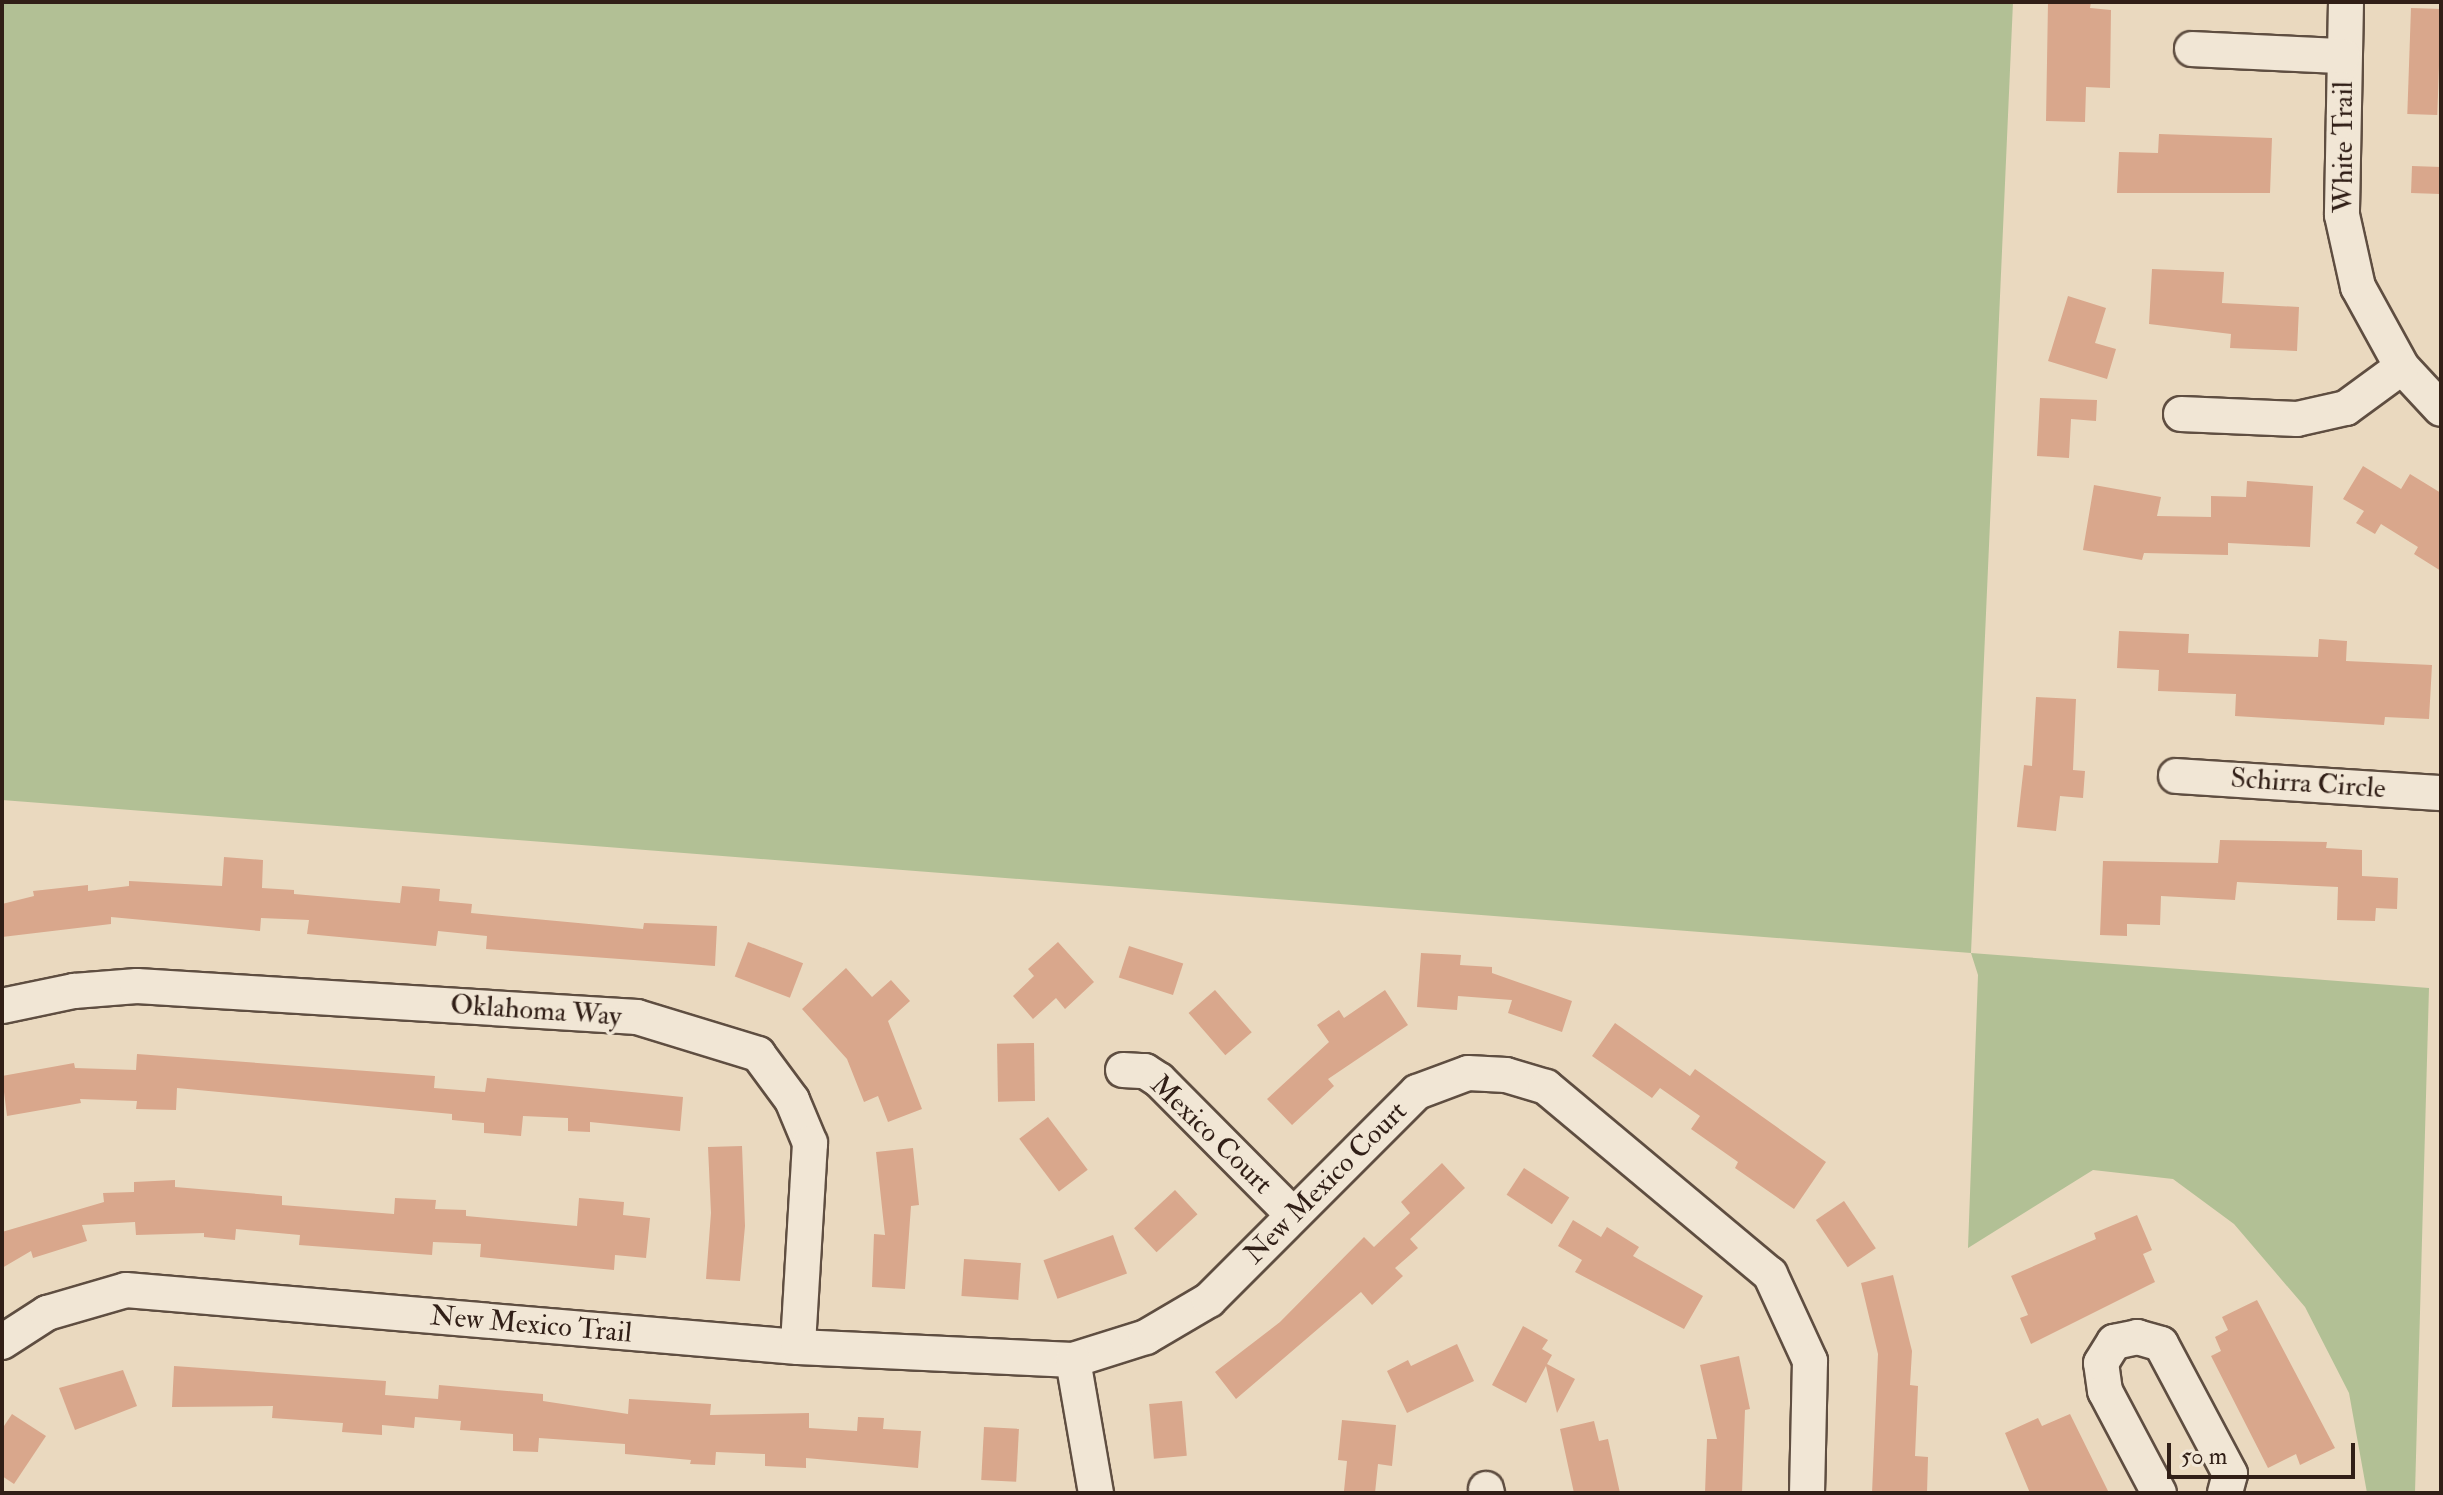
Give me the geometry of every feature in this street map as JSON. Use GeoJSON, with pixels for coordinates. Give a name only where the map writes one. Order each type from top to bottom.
{"type":"FeatureCollection","features":[{"type":"Feature","properties":{"kind":"street","name":"White Trail"},"geometry":{"type":"LineString","coordinates":[[2346,2],[2342,215],[2358,287],[2402,367],[2441,409]]}},
{"type":"Feature","properties":{"kind":"street"},"geometry":{"type":"LineString","coordinates":[[2192,49],[2343,56]]}},
{"type":"Feature","properties":{"kind":"street"},"geometry":{"type":"LineString","coordinates":[[2181,414],[2297,419],[2346,408],[2402,367]]}},
{"type":"Feature","properties":{"kind":"street","name":"Schirra Circle"},"geometry":{"type":"LineString","coordinates":[[2176,776],[2441,793]]}},
{"type":"Feature","properties":{"kind":"street","name":"Oklahoma Way"},"geometry":{"type":"LineString","coordinates":[[2,1006],[74,991],[137,986],[590,1014],[637,1017],[758,1054],[792,1100],[810,1143],[798,1347]]}},
{"type":"Feature","properties":{"kind":"street","name":"Mexico Court"},"geometry":{"type":"LineString","coordinates":[[1123,1070],[1145,1071],[1159,1080],[1293,1215]]}},
{"type":"Feature","properties":{"kind":"street","name":"New Mexico Court"},"geometry":{"type":"LineString","coordinates":[[1073,1360],[1146,1337],[1209,1300],[1417,1092],[1468,1073],[1506,1075],[1546,1087],[1770,1274],[1810,1361],[1807,1493]]}},
{"type":"Feature","properties":{"kind":"street","name":"New Mexico Trail"},"geometry":{"type":"LineString","coordinates":[[2,1342],[47,1313],[126,1290],[798,1347],[1073,1360]]}},
{"type":"Feature","properties":{"kind":"street"},"geometry":{"type":"LineString","coordinates":[[2159,1493],[2105,1391],[2101,1363],[2114,1342],[2137,1337],[2161,1344],[2230,1474],[2225,1493]]}},
{"type":"Feature","properties":{"kind":"street"},"geometry":{"type":"LineString","coordinates":[[1073,1360],[1096,1493]]}},
{"type":"Feature","properties":{"kind":"green space"},"geometry":{"type":"Polygon","coordinates":[[[2,2],[2013,2],[1971,953],[2,800],[2,2]]]}},
{"type":"Feature","properties":{"kind":"green space"},"geometry":{"type":"Polygon","coordinates":[[[1971,953],[2429,988],[2415,1493],[2367,1493],[2349,1393],[2305,1307],[2234,1224],[2173,1179],[2093,1170],[1968,1248],[1978,975],[1971,953]]]}},
{"type":"Feature","properties":{"kind":"building"},"geometry":{"type":"Polygon","coordinates":[[[2048,2],[2091,2],[2090,8],[2111,10],[2110,88],[2086,87],[2085,122],[2046,121],[2048,2]]]}},
{"type":"Feature","properties":{"kind":"building"},"geometry":{"type":"Polygon","coordinates":[[[2411,8],[2441,9],[2437,115],[2407,114],[2411,8]]]}},
{"type":"Feature","properties":{"kind":"building"},"geometry":{"type":"Polygon","coordinates":[[[2159,134],[2272,138],[2270,193],[2117,193],[2119,152],[2158,153],[2159,134]]]}},
{"type":"Feature","properties":{"kind":"building"},"geometry":{"type":"Polygon","coordinates":[[[2412,166],[2441,167],[2440,194],[2411,193],[2412,166]]]}},
{"type":"Feature","properties":{"kind":"building"},"geometry":{"type":"Polygon","coordinates":[[[2152,269],[2224,272],[2222,303],[2299,307],[2297,351],[2230,348],[2231,334],[2149,324],[2152,269]]]}},
{"type":"Feature","properties":{"kind":"building"},"geometry":{"type":"Polygon","coordinates":[[[2068,296],[2106,308],[2095,343],[2116,349],[2107,379],[2048,361],[2068,296]]]}},
{"type":"Feature","properties":{"kind":"building"},"geometry":{"type":"Polygon","coordinates":[[[2040,398],[2097,400],[2096,421],[2071,419],[2069,458],[2037,456],[2040,398]]]}},
{"type":"Feature","properties":{"kind":"building"},"geometry":{"type":"Polygon","coordinates":[[[2363,466],[2401,489],[2410,474],[2441,493],[2441,571],[2414,554],[2418,547],[2381,524],[2375,534],[2356,523],[2364,511],[2343,499],[2363,466]]]}},
{"type":"Feature","properties":{"kind":"building"},"geometry":{"type":"Polygon","coordinates":[[[2247,481],[2313,486],[2310,547],[2228,543],[2228,555],[2144,553],[2142,560],[2083,550],[2094,485],[2161,497],[2157,516],[2211,517],[2211,496],[2246,497],[2247,481]]]}},
{"type":"Feature","properties":{"kind":"building"},"geometry":{"type":"Polygon","coordinates":[[[2119,631],[2189,634],[2188,653],[2318,657],[2319,639],[2347,641],[2346,661],[2432,665],[2429,719],[2385,717],[2384,725],[2235,716],[2236,694],[2158,691],[2159,670],[2117,668],[2119,631]]]}},
{"type":"Feature","properties":{"kind":"building"},"geometry":{"type":"Polygon","coordinates":[[[2036,697],[2076,699],[2073,770],[2085,771],[2083,798],[2060,796],[2056,831],[2017,827],[2024,765],[2032,766],[2036,697]]]}},
{"type":"Feature","properties":{"kind":"building"},"geometry":{"type":"Polygon","coordinates":[[[2220,840],[2327,842],[2326,848],[2362,850],[2362,876],[2398,878],[2397,909],[2376,908],[2375,921],[2337,920],[2338,887],[2237,882],[2235,900],[2161,896],[2160,925],[2127,924],[2127,936],[2100,935],[2103,861],[2218,863],[2220,840]]]}},
{"type":"Feature","properties":{"kind":"building"},"geometry":{"type":"Polygon","coordinates":[[[224,857],[263,860],[262,888],[294,890],[294,894],[400,903],[402,886],[440,889],[439,901],[472,904],[471,913],[643,929],[644,923],[717,926],[715,966],[486,949],[487,936],[438,931],[436,946],[307,934],[309,920],[261,918],[260,931],[111,917],[111,924],[2,937],[2,904],[34,896],[33,891],[88,885],[88,891],[129,886],[129,881],[222,886],[224,857]]]}},
{"type":"Feature","properties":{"kind":"building"},"geometry":{"type":"Polygon","coordinates":[[[748,942],[803,963],[790,998],[735,977],[748,942]]]}},
{"type":"Feature","properties":{"kind":"building"},"geometry":{"type":"Polygon","coordinates":[[[1058,942],[1094,982],[1065,1009],[1056,998],[1033,1019],[1013,996],[1034,976],[1028,969],[1058,942]]]}},
{"type":"Feature","properties":{"kind":"building"},"geometry":{"type":"Polygon","coordinates":[[[1129,946],[1183,964],[1173,995],[1119,977],[1129,946]]]}},
{"type":"Feature","properties":{"kind":"building"},"geometry":{"type":"Polygon","coordinates":[[[1421,953],[1461,955],[1460,965],[1492,967],[1492,973],[1572,1001],[1562,1032],[1508,1013],[1512,1000],[1458,996],[1457,1010],[1417,1007],[1421,953]]]}},
{"type":"Feature","properties":{"kind":"building"},"geometry":{"type":"Polygon","coordinates":[[[846,968],[872,997],[891,980],[910,1001],[888,1021],[922,1109],[888,1122],[878,1096],[864,1102],[847,1059],[802,1009],[846,968]]]}},
{"type":"Feature","properties":{"kind":"building"},"geometry":{"type":"Polygon","coordinates":[[[1215,990],[1252,1032],[1225,1055],[1189,1013],[1215,990]]]}},
{"type":"Feature","properties":{"kind":"building"},"geometry":{"type":"Polygon","coordinates":[[[1385,990],[1408,1025],[1328,1079],[1334,1086],[1292,1125],[1267,1099],[1329,1042],[1317,1025],[1339,1010],[1344,1018],[1385,990]]]}},
{"type":"Feature","properties":{"kind":"building"},"geometry":{"type":"Polygon","coordinates":[[[1615,1023],[1690,1076],[1695,1069],[1826,1162],[1794,1209],[1735,1168],[1738,1162],[1691,1129],[1700,1116],[1660,1088],[1652,1098],[1592,1056],[1615,1023]]]}},
{"type":"Feature","properties":{"kind":"building"},"geometry":{"type":"Polygon","coordinates":[[[1034,1043],[1035,1101],[998,1102],[997,1044],[1034,1043]]]}},
{"type":"Feature","properties":{"kind":"building"},"geometry":{"type":"Polygon","coordinates":[[[137,1054],[435,1076],[434,1088],[485,1092],[487,1078],[683,1097],[680,1131],[590,1122],[590,1132],[568,1131],[568,1118],[523,1116],[521,1136],[484,1133],[484,1123],[452,1120],[452,1114],[177,1088],[176,1110],[136,1109],[137,1101],[80,1099],[81,1103],[7,1116],[2,1076],[74,1063],[75,1068],[136,1070],[137,1054]]]}},
{"type":"Feature","properties":{"kind":"building"},"geometry":{"type":"Polygon","coordinates":[[[1048,1117],[1088,1170],[1059,1191],[1019,1139],[1048,1117]]]}},
{"type":"Feature","properties":{"kind":"building"},"geometry":{"type":"Polygon","coordinates":[[[742,1146],[745,1226],[740,1281],[706,1279],[711,1213],[708,1147],[742,1146]]]}},
{"type":"Feature","properties":{"kind":"building"},"geometry":{"type":"Polygon","coordinates":[[[913,1148],[919,1205],[911,1206],[905,1289],[872,1287],[874,1234],[885,1235],[876,1152],[913,1148]]]}},
{"type":"Feature","properties":{"kind":"building"},"geometry":{"type":"Polygon","coordinates":[[[1442,1163],[1465,1188],[1410,1239],[1418,1248],[1395,1268],[1403,1276],[1372,1305],[1361,1292],[1236,1399],[1215,1372],[1280,1322],[1364,1237],[1374,1247],[1410,1213],[1401,1202],[1442,1163]]]}},
{"type":"Feature","properties":{"kind":"building"},"geometry":{"type":"Polygon","coordinates":[[[1524,1168],[1569,1197],[1552,1224],[1507,1195],[1524,1168]]]}},
{"type":"Feature","properties":{"kind":"building"},"geometry":{"type":"Polygon","coordinates":[[[175,1180],[175,1187],[282,1196],[282,1205],[394,1214],[395,1198],[436,1200],[435,1209],[466,1210],[466,1216],[577,1226],[579,1198],[624,1202],[623,1215],[650,1218],[646,1258],[615,1255],[614,1270],[480,1257],[481,1244],[433,1242],[432,1255],[299,1245],[300,1235],[236,1229],[235,1240],[204,1237],[204,1233],[136,1235],[135,1222],[82,1225],[87,1241],[33,1258],[31,1251],[2,1268],[2,1232],[104,1202],[103,1193],[134,1192],[134,1182],[175,1180]]]}},
{"type":"Feature","properties":{"kind":"building"},"geometry":{"type":"Polygon","coordinates":[[[1175,1190],[1198,1214],[1157,1252],[1134,1228],[1175,1190]]]}},
{"type":"Feature","properties":{"kind":"building"},"geometry":{"type":"Polygon","coordinates":[[[1844,1201],[1876,1248],[1848,1267],[1816,1220],[1844,1201]]]}},
{"type":"Feature","properties":{"kind":"building"},"geometry":{"type":"Polygon","coordinates":[[[2137,1215],[2152,1250],[2143,1254],[2155,1282],[2031,1344],[2020,1318],[2028,1315],[2011,1276],[2096,1239],[2094,1233],[2137,1215]]]}},
{"type":"Feature","properties":{"kind":"building"},"geometry":{"type":"Polygon","coordinates":[[[1573,1220],[1601,1237],[1607,1227],[1639,1247],[1633,1256],[1703,1296],[1684,1329],[1575,1272],[1582,1260],[1558,1246],[1573,1220]]]}},
{"type":"Feature","properties":{"kind":"building"},"geometry":{"type":"Polygon","coordinates":[[[1113,1235],[1127,1274],[1057,1299],[1043,1260],[1113,1235]]]}},
{"type":"Feature","properties":{"kind":"building"},"geometry":{"type":"Polygon","coordinates":[[[964,1259],[1021,1263],[1018,1300],[961,1296],[964,1259]]]}},
{"type":"Feature","properties":{"kind":"building"},"geometry":{"type":"Polygon","coordinates":[[[1893,1275],[1912,1351],[1910,1385],[1918,1386],[1915,1456],[1928,1457],[1927,1493],[1872,1493],[1878,1354],[1861,1283],[1893,1275]]]}},
{"type":"Feature","properties":{"kind":"building"},"geometry":{"type":"Polygon","coordinates":[[[2257,1300],[2335,1448],[2300,1465],[2296,1454],[2268,1468],[2211,1356],[2221,1351],[2215,1337],[2228,1330],[2222,1317],[2257,1300]]]}},
{"type":"Feature","properties":{"kind":"building"},"geometry":{"type":"Polygon","coordinates":[[[1523,1326],[1548,1340],[1542,1349],[1552,1355],[1547,1364],[1575,1379],[1557,1413],[1546,1366],[1526,1403],[1492,1385],[1523,1326]]]}},
{"type":"Feature","properties":{"kind":"building"},"geometry":{"type":"Polygon","coordinates":[[[1457,1344],[1474,1381],[1407,1413],[1387,1371],[1408,1360],[1411,1366],[1457,1344]]]}},
{"type":"Feature","properties":{"kind":"building"},"geometry":{"type":"Polygon","coordinates":[[[1739,1356],[1750,1409],[1745,1410],[1742,1493],[1705,1493],[1707,1439],[1717,1439],[1700,1365],[1739,1356]]]}},
{"type":"Feature","properties":{"kind":"building"},"geometry":{"type":"Polygon","coordinates":[[[174,1366],[386,1381],[385,1395],[438,1399],[439,1385],[543,1394],[543,1401],[628,1414],[629,1399],[711,1404],[710,1415],[809,1413],[809,1428],[857,1431],[858,1417],[884,1418],[883,1429],[921,1431],[918,1468],[806,1458],[806,1468],[765,1466],[765,1454],[716,1452],[715,1465],[690,1464],[691,1460],[625,1454],[625,1444],[539,1438],[538,1452],[513,1451],[513,1434],[460,1430],[461,1421],[415,1417],[414,1428],[382,1425],[382,1435],[342,1432],[343,1423],[272,1418],[273,1406],[172,1407],[174,1366]]]}},
{"type":"Feature","properties":{"kind":"building"},"geometry":{"type":"Polygon","coordinates":[[[123,1370],[137,1406],[75,1430],[59,1388],[123,1370]]]}},
{"type":"Feature","properties":{"kind":"building"},"geometry":{"type":"Polygon","coordinates":[[[1182,1401],[1187,1456],[1154,1459],[1149,1404],[1182,1401]]]}},
{"type":"Feature","properties":{"kind":"building"},"geometry":{"type":"Polygon","coordinates":[[[12,1414],[46,1436],[14,1484],[2,1476],[2,1429],[12,1414]]]}},
{"type":"Feature","properties":{"kind":"building"},"geometry":{"type":"Polygon","coordinates":[[[2070,1414],[2109,1493],[2030,1493],[2005,1433],[2038,1418],[2042,1426],[2070,1414]]]}},
{"type":"Feature","properties":{"kind":"building"},"geometry":{"type":"Polygon","coordinates":[[[1342,1420],[1396,1425],[1392,1466],[1378,1464],[1375,1493],[1344,1491],[1347,1461],[1338,1460],[1342,1420]]]}},
{"type":"Feature","properties":{"kind":"building"},"geometry":{"type":"Polygon","coordinates":[[[1594,1421],[1599,1441],[1608,1439],[1620,1493],[1574,1493],[1560,1429],[1594,1421]]]}},
{"type":"Feature","properties":{"kind":"building"},"geometry":{"type":"Polygon","coordinates":[[[984,1427],[1019,1429],[1016,1482],[981,1480],[984,1427]]]}}]}
